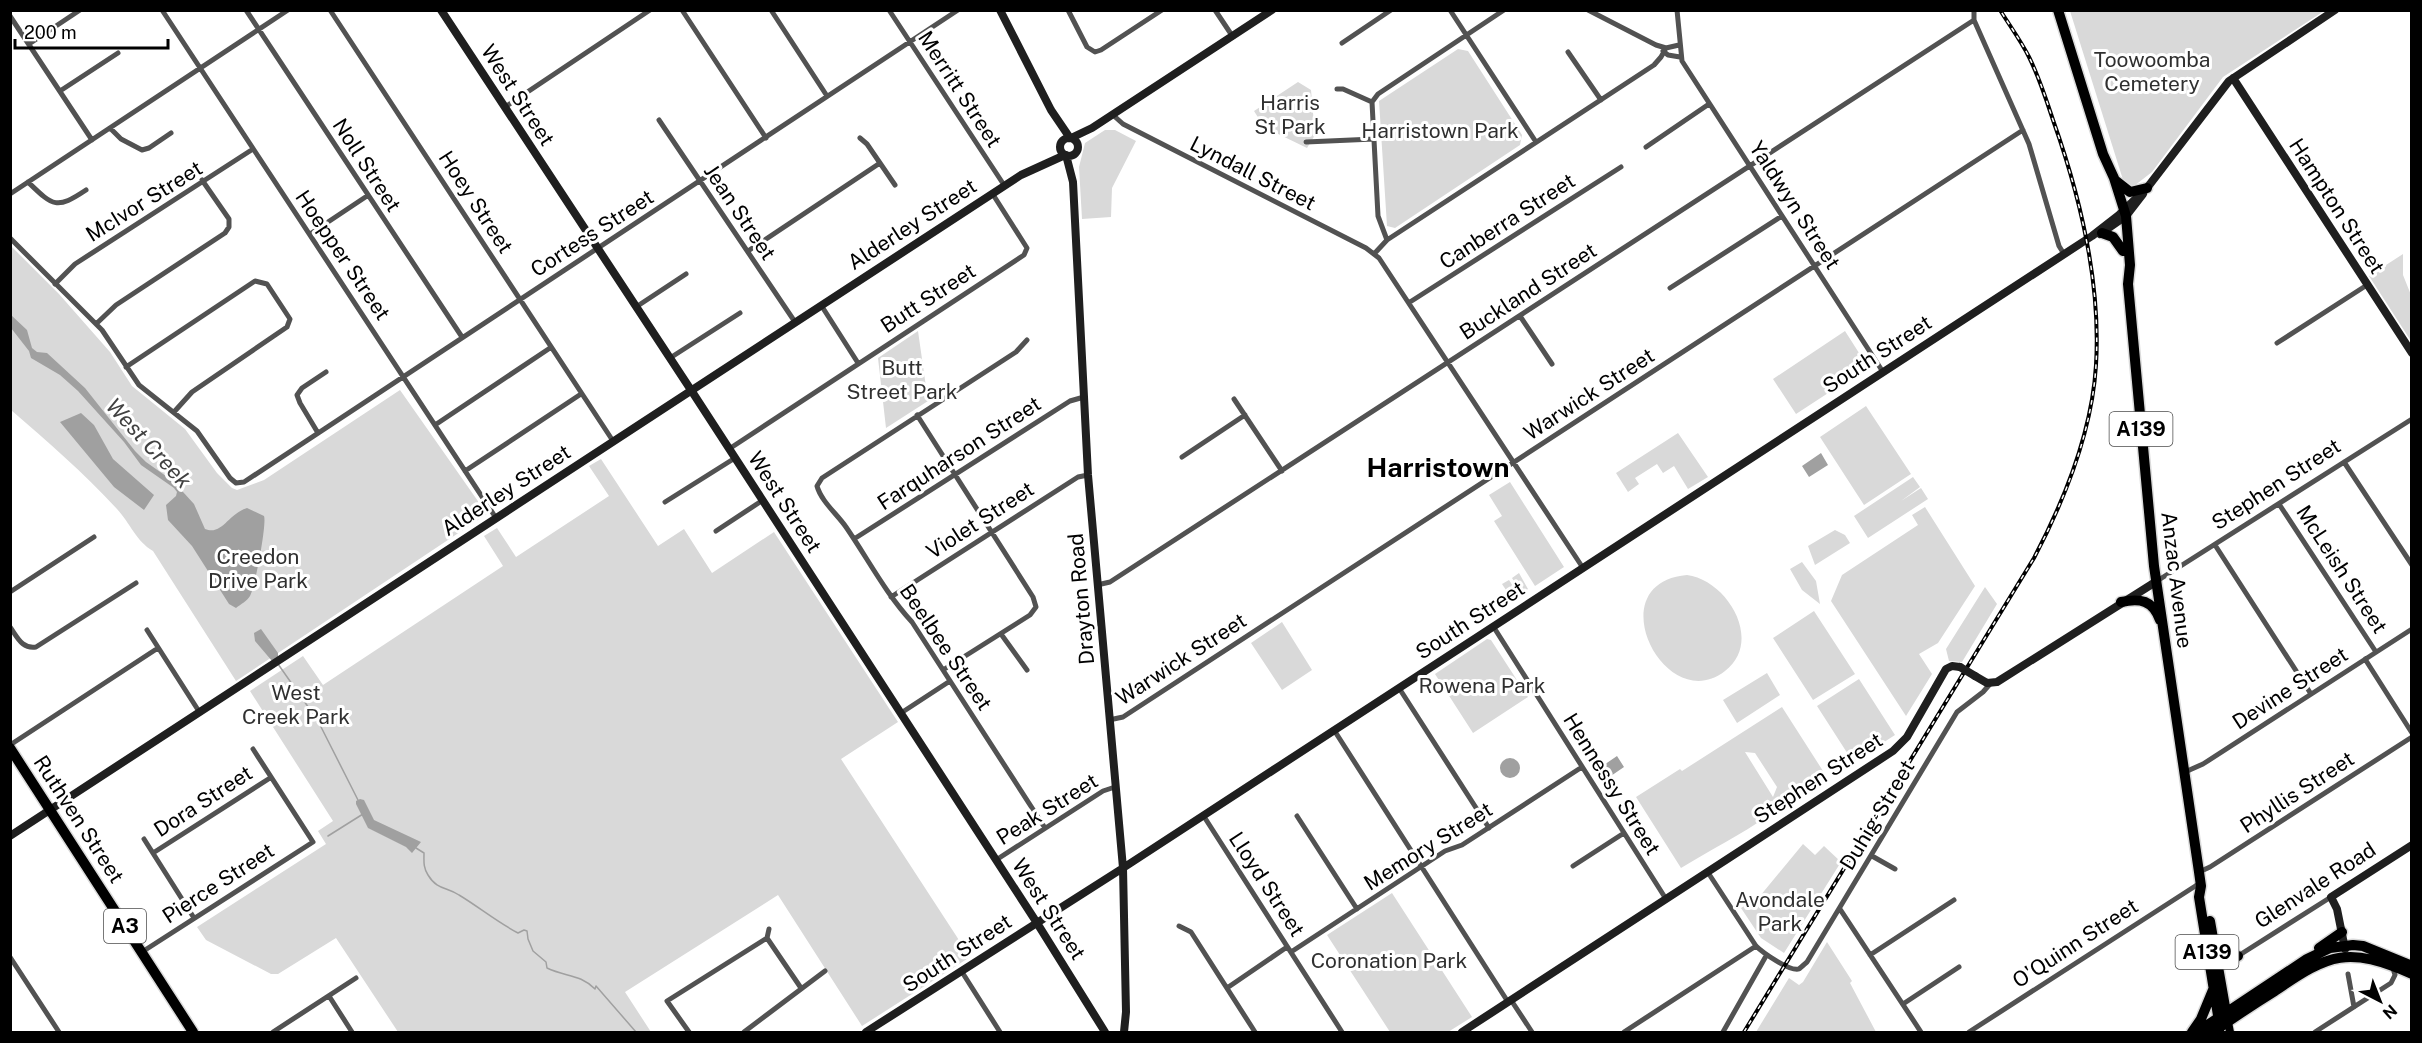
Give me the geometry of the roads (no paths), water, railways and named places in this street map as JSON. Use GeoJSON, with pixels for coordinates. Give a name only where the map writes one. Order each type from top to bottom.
{"type":"FeatureCollection","features":[{"type":"Feature","properties":{"kind":"highway","name":"Anzac Avenue"},"geometry":{"type":"LineString","coordinates":[[2058,10],[2103,154],[2107,176],[2122,216],[2124,268],[2128,278]]}},
{"type":"Feature","properties":{"kind":"highway","name":"Anzac Avenue"},"geometry":{"type":"LineString","coordinates":[[2103,154],[2114,178],[2130,265],[2128,278],[2157,581],[2200,880],[2199,897],[2218,992]]}},
{"type":"Feature","properties":{"kind":"highway"},"geometry":{"type":"LineString","coordinates":[[2114,178],[2130,192],[2146,188]]}},
{"type":"Feature","properties":{"kind":"highway"},"geometry":{"type":"LineString","coordinates":[[2097,235],[2113,237],[2123,251]]}},
{"type":"Feature","properties":{"kind":"highway"},"geometry":{"type":"LineString","coordinates":[[2121,602],[2134,599],[2147,602],[2158,615],[2164,629]]}},
{"type":"Feature","properties":{"kind":"highway","name":"Ruthven Street"},"geometry":{"type":"LineString","coordinates":[[10,746],[194,1032]]}},
{"type":"Feature","properties":{"kind":"highway","name":"Anzac Avenue"},"geometry":{"type":"LineString","coordinates":[[2200,880],[2206,896],[2222,1025]]}},
{"type":"Feature","properties":{"kind":"highway"},"geometry":{"type":"LineString","coordinates":[[2313,955],[2318,948],[2342,932]]}},
{"type":"Feature","properties":{"kind":"highway"},"geometry":{"type":"LineString","coordinates":[[2212,938],[2220,959],[2228,960],[2238,956]]}},
{"type":"Feature","properties":{"kind":"highway"},"geometry":{"type":"LineString","coordinates":[[2222,1025],[2239,1004],[2313,955],[2330,948],[2393,966],[2412,974]]}},
{"type":"Feature","properties":{"kind":"highway"},"geometry":{"type":"LineString","coordinates":[[2197,1032],[2222,1025],[2317,963],[2345,951],[2370,948],[2412,966]]}},
{"type":"Feature","properties":{"kind":"highway"},"geometry":{"type":"LineString","coordinates":[[2192,1032],[2218,992],[2239,1004]]}},
{"type":"Feature","properties":{"kind":"street"},"geometry":{"type":"LineString","coordinates":[[29,44],[80,10]]}},
{"type":"Feature","properties":{"kind":"street","name":"Hoepper Street"},"geometry":{"type":"LineString","coordinates":[[162,10],[496,518]]}},
{"type":"Feature","properties":{"kind":"street","name":"Noll Street"},"geometry":{"type":"LineString","coordinates":[[246,10],[462,337]]}},
{"type":"Feature","properties":{"kind":"street"},"geometry":{"type":"LineString","coordinates":[[10,194],[288,10]]}},
{"type":"Feature","properties":{"kind":"street","name":"Hoey Street"},"geometry":{"type":"LineString","coordinates":[[330,10],[613,441]]}},
{"type":"Feature","properties":{"kind":"street","name":"West Street"},"geometry":{"type":"LineString","coordinates":[[441,10],[691,390],[1095,1014]]}},
{"type":"Feature","properties":{"kind":"street"},"geometry":{"type":"LineString","coordinates":[[505,107],[650,10]]}},
{"type":"Feature","properties":{"kind":"street"},"geometry":{"type":"LineString","coordinates":[[682,10],[765,138]]}},
{"type":"Feature","properties":{"kind":"street"},"geometry":{"type":"LineString","coordinates":[[771,10],[827,96]]}},
{"type":"Feature","properties":{"kind":"street","name":"Merritt Street"},"geometry":{"type":"LineString","coordinates":[[889,10],[1004,186]]}},
{"type":"Feature","properties":{"kind":"street","name":"Cortess Street"},"geometry":{"type":"LineString","coordinates":[[174,412],[198,431],[230,478],[236,483],[244,482],[958,10]]}},
{"type":"Feature","properties":{"kind":"street"},"geometry":{"type":"LineString","coordinates":[[1000,10],[1054,116],[1070,138],[1076,141],[1077,150]]}},
{"type":"Feature","properties":{"kind":"street"},"geometry":{"type":"LineString","coordinates":[[1068,10],[1087,47],[1095,52],[1162,10]]}},
{"type":"Feature","properties":{"kind":"street"},"geometry":{"type":"LineString","coordinates":[[1215,10],[1233,37]]}},
{"type":"Feature","properties":{"kind":"street"},"geometry":{"type":"LineString","coordinates":[[1070,138],[1113,115],[1272,10]]}},
{"type":"Feature","properties":{"kind":"street"},"geometry":{"type":"LineString","coordinates":[[1342,43],[1391,10]]}},
{"type":"Feature","properties":{"kind":"street"},"geometry":{"type":"LineString","coordinates":[[1450,10],[1536,142]]}},
{"type":"Feature","properties":{"kind":"street"},"geometry":{"type":"LineString","coordinates":[[1387,240],[1378,216],[1372,102],[1377,94],[1504,10]]}},
{"type":"Feature","properties":{"kind":"street"},"geometry":{"type":"LineString","coordinates":[[1588,10],[1665,50],[1668,55],[1680,57],[1677,10]]}},
{"type":"Feature","properties":{"kind":"street"},"geometry":{"type":"LineString","coordinates":[[1974,10],[1974,20],[2023,130],[2059,246],[2064,254]]}},
{"type":"Feature","properties":{"kind":"street","name":"South Street"},"geometry":{"type":"LineString","coordinates":[[866,1032],[1123,868],[2064,254],[2097,235],[2122,216],[2233,78],[2335,10]]}},
{"type":"Feature","properties":{"kind":"street"},"geometry":{"type":"LineString","coordinates":[[10,16],[92,140]]}},
{"type":"Feature","properties":{"kind":"street","name":"Buckland Street"},"geometry":{"type":"LineString","coordinates":[[1097,585],[1110,582],[1974,20]]}},
{"type":"Feature","properties":{"kind":"street"},"geometry":{"type":"LineString","coordinates":[[1374,254],[1387,240],[1654,65],[1665,50],[1680,45]]}},
{"type":"Feature","properties":{"kind":"street"},"geometry":{"type":"LineString","coordinates":[[1568,52],[1601,99]]}},
{"type":"Feature","properties":{"kind":"street"},"geometry":{"type":"LineString","coordinates":[[60,91],[118,53]]}},
{"type":"Feature","properties":{"kind":"street","name":"Yaldwyn Street"},"geometry":{"type":"LineString","coordinates":[[1680,57],[1883,372]]}},
{"type":"Feature","properties":{"kind":"street","name":"Hampton Street"},"geometry":{"type":"LineString","coordinates":[[2233,78],[2412,353]]}},
{"type":"Feature","properties":{"kind":"street"},"geometry":{"type":"LineString","coordinates":[[1337,89],[1343,89],[1372,102]]}},
{"type":"Feature","properties":{"kind":"street"},"geometry":{"type":"LineString","coordinates":[[1646,147],[1709,104]]}},
{"type":"Feature","properties":{"kind":"street","name":"Lyndall Street"},"geometry":{"type":"LineString","coordinates":[[1113,115],[1123,124],[1379,258],[1583,568]]}},
{"type":"Feature","properties":{"kind":"street"},"geometry":{"type":"LineString","coordinates":[[1054,116],[1061,145]]}},
{"type":"Feature","properties":{"kind":"street","name":"Jean Street"},"geometry":{"type":"LineString","coordinates":[[659,120],[795,322]]}},
{"type":"Feature","properties":{"kind":"street"},"geometry":{"type":"LineString","coordinates":[[110,128],[121,139],[142,150],[171,133]]}},
{"type":"Feature","properties":{"kind":"street"},"geometry":{"type":"LineString","coordinates":[[1077,150],[1092,128]]}},
{"type":"Feature","properties":{"kind":"street","name":"Warwick Street"},"geometry":{"type":"LineString","coordinates":[[1110,720],[1123,717],[2023,130]]}},
{"type":"Feature","properties":{"kind":"street"},"geometry":{"type":"LineString","coordinates":[[860,138],[867,144],[895,185]]}},
{"type":"Feature","properties":{"kind":"street","name":"Alderley Street"},"geometry":{"type":"LineString","coordinates":[[10,836],[1021,175],[1034,164],[1053,154],[1070,138]]}},
{"type":"Feature","properties":{"kind":"street"},"geometry":{"type":"LineString","coordinates":[[1306,142],[1374,139]]}},
{"type":"Feature","properties":{"kind":"street","name":"Drayton Road"},"geometry":{"type":"LineString","coordinates":[[1061,145],[1073,182]]}},
{"type":"Feature","properties":{"kind":"street","name":"McIvor Street"},"geometry":{"type":"LineString","coordinates":[[55,284],[75,264],[253,149]]}},
{"type":"Feature","properties":{"kind":"street","name":"Alderley Street"},"geometry":{"type":"LineString","coordinates":[[1021,175],[1077,150]]}},
{"type":"Feature","properties":{"kind":"street","name":"Drayton Road"},"geometry":{"type":"LineString","coordinates":[[1077,150],[1073,182],[1088,475],[1123,868],[1126,1012]]}},
{"type":"Feature","properties":{"kind":"street"},"geometry":{"type":"LineString","coordinates":[[748,251],[880,163]]}},
{"type":"Feature","properties":{"kind":"street","name":"Canberra Street"},"geometry":{"type":"LineString","coordinates":[[1410,302],[1621,167]]}},
{"type":"Feature","properties":{"kind":"street"},"geometry":{"type":"LineString","coordinates":[[96,324],[116,305],[225,233],[229,227],[229,219],[202,180]]}},
{"type":"Feature","properties":{"kind":"street"},"geometry":{"type":"LineString","coordinates":[[28,182],[48,201],[56,204],[67,202],[86,190]]}},
{"type":"Feature","properties":{"kind":"street","name":"Butt Street"},"geometry":{"type":"LineString","coordinates":[[729,449],[1024,255],[1027,248],[992,193]]}},
{"type":"Feature","properties":{"kind":"street"},"geometry":{"type":"LineString","coordinates":[[310,234],[367,196]]}},
{"type":"Feature","properties":{"kind":"street"},"geometry":{"type":"LineString","coordinates":[[1671,288],[1782,216]]}},
{"type":"Feature","properties":{"kind":"street"},"geometry":{"type":"LineString","coordinates":[[10,238],[96,324],[126,367],[139,385],[174,412],[192,392],[287,327],[290,319],[267,284],[255,281],[126,367]]}},
{"type":"Feature","properties":{"kind":"street"},"geometry":{"type":"LineString","coordinates":[[636,306],[686,274]]}},
{"type":"Feature","properties":{"kind":"street"},"geometry":{"type":"LineString","coordinates":[[2277,343],[2367,285]]}},
{"type":"Feature","properties":{"kind":"street"},"geometry":{"type":"LineString","coordinates":[[821,305],[858,363]]}},
{"type":"Feature","properties":{"kind":"street"},"geometry":{"type":"LineString","coordinates":[[670,358],[740,312]]}},
{"type":"Feature","properties":{"kind":"street"},"geometry":{"type":"LineString","coordinates":[[1520,316],[1552,364]]}},
{"type":"Feature","properties":{"kind":"street"},"geometry":{"type":"LineString","coordinates":[[943,670],[1029,615],[1036,607],[1033,597],[917,415],[1016,352],[1027,340]]}},
{"type":"Feature","properties":{"kind":"street"},"geometry":{"type":"LineString","coordinates":[[435,424],[550,348]]}},
{"type":"Feature","properties":{"kind":"street"},"geometry":{"type":"LineString","coordinates":[[318,433],[297,395],[302,388],[326,372]]}},
{"type":"Feature","properties":{"kind":"street"},"geometry":{"type":"LineString","coordinates":[[465,471],[581,394]]}},
{"type":"Feature","properties":{"kind":"street","name":"Farquharson Street"},"geometry":{"type":"LineString","coordinates":[[854,539],[1070,401],[1084,398]]}},
{"type":"Feature","properties":{"kind":"street"},"geometry":{"type":"LineString","coordinates":[[1234,399],[1282,471]]}},
{"type":"Feature","properties":{"kind":"street","name":"Beelbee Street"},"geometry":{"type":"LineString","coordinates":[[917,415],[822,477],[817,486],[820,495],[854,539],[891,597],[912,622],[1045,828]]}},
{"type":"Feature","properties":{"kind":"street"},"geometry":{"type":"LineString","coordinates":[[1182,457],[1245,415]]}},
{"type":"Feature","properties":{"kind":"street","name":"Stephen Street"},"geometry":{"type":"LineString","coordinates":[[1462,1032],[1899,747],[1946,669],[1952,666],[1960,667],[1989,684],[1999,681],[2412,419]]}},
{"type":"Feature","properties":{"kind":"street"},"geometry":{"type":"LineString","coordinates":[[665,502],[735,458]]}},
{"type":"Feature","properties":{"kind":"street"},"geometry":{"type":"LineString","coordinates":[[2344,462],[2412,565]]}},
{"type":"Feature","properties":{"kind":"street","name":"Violet Street"},"geometry":{"type":"LineString","coordinates":[[891,597],[1078,477],[1088,475]]}},
{"type":"Feature","properties":{"kind":"street"},"geometry":{"type":"LineString","coordinates":[[716,531],[763,501]]}},
{"type":"Feature","properties":{"kind":"street","name":"McLeish Street"},"geometry":{"type":"LineString","coordinates":[[2280,504],[2376,652]]}},
{"type":"Feature","properties":{"kind":"street"},"geometry":{"type":"LineString","coordinates":[[10,592],[94,537]]}},
{"type":"Feature","properties":{"kind":"street"},"geometry":{"type":"LineString","coordinates":[[2215,545],[2311,694]]}},
{"type":"Feature","properties":{"kind":"street"},"geometry":{"type":"LineString","coordinates":[[10,627],[23,645],[29,648],[36,647],[136,583]]}},
{"type":"Feature","properties":{"kind":"street","name":"Hennessy Street"},"geometry":{"type":"LineString","coordinates":[[1493,626],[1666,899]]}},
{"type":"Feature","properties":{"kind":"street","name":"Devine Street"},"geometry":{"type":"LineString","coordinates":[[2184,773],[2203,764],[2412,629]]}},
{"type":"Feature","properties":{"kind":"street"},"geometry":{"type":"LineString","coordinates":[[147,630],[200,713]]}},
{"type":"Feature","properties":{"kind":"street"},"geometry":{"type":"LineString","coordinates":[[1000,634],[1027,670]]}},
{"type":"Feature","properties":{"kind":"street"},"geometry":{"type":"LineString","coordinates":[[10,746],[158,648]]}},
{"type":"Feature","properties":{"kind":"street"},"geometry":{"type":"LineString","coordinates":[[2365,659],[2412,735]]}},
{"type":"Feature","properties":{"kind":"street"},"geometry":{"type":"LineString","coordinates":[[901,713],[950,681]]}},
{"type":"Feature","properties":{"kind":"street","name":"Duhig Street"},"geometry":{"type":"LineString","coordinates":[[1766,956],[1793,969],[1799,969],[1807,962],[1957,712],[1983,692],[1989,684]]}},
{"type":"Feature","properties":{"kind":"street"},"geometry":{"type":"LineString","coordinates":[[1399,688],[1488,828]]}},
{"type":"Feature","properties":{"kind":"street"},"geometry":{"type":"LineString","coordinates":[[1334,730],[1421,866],[1532,1032]]}},
{"type":"Feature","properties":{"kind":"street","name":"Phyllis Street"},"geometry":{"type":"LineString","coordinates":[[2200,880],[2211,867],[2412,735]]}},
{"type":"Feature","properties":{"kind":"street"},"geometry":{"type":"LineString","coordinates":[[253,749],[270,778]]}},
{"type":"Feature","properties":{"kind":"street","name":"Memory Street"},"geometry":{"type":"LineString","coordinates":[[1227,988],[1357,909],[1445,851],[1462,845],[1582,767]]}},
{"type":"Feature","properties":{"kind":"street","name":"Pierce Street"},"geometry":{"type":"LineString","coordinates":[[141,952],[313,842],[270,778]]}},
{"type":"Feature","properties":{"kind":"street","name":"Dora Street"},"geometry":{"type":"LineString","coordinates":[[153,853],[270,778]]}},
{"type":"Feature","properties":{"kind":"street","name":"Peak Street"},"geometry":{"type":"LineString","coordinates":[[996,860],[1103,791],[1116,787]]}},
{"type":"Feature","properties":{"kind":"street","name":"Lloyd Street"},"geometry":{"type":"LineString","coordinates":[[1203,815],[1342,1032]]}},
{"type":"Feature","properties":{"kind":"street"},"geometry":{"type":"LineString","coordinates":[[1297,816],[1357,909]]}},
{"type":"Feature","properties":{"kind":"street"},"geometry":{"type":"LineString","coordinates":[[1573,866],[1624,833]]}},
{"type":"Feature","properties":{"kind":"street"},"geometry":{"type":"LineString","coordinates":[[144,839],[194,918]]}},
{"type":"Feature","properties":{"kind":"street","name":"Glenvale Road"},"geometry":{"type":"LineString","coordinates":[[2238,956],[2412,845]]}},
{"type":"Feature","properties":{"kind":"street"},"geometry":{"type":"LineString","coordinates":[[1872,856],[1895,869]]}},
{"type":"Feature","properties":{"kind":"street"},"geometry":{"type":"LineString","coordinates":[[1707,871],[1756,946],[1766,956],[1723,1032]]}},
{"type":"Feature","properties":{"kind":"street","name":"O'Quinn Street"},"geometry":{"type":"LineString","coordinates":[[1969,1032],[2200,880]]}},
{"type":"Feature","properties":{"kind":"street"},"geometry":{"type":"LineString","coordinates":[[2331,897],[2337,909],[2345,951]]}},
{"type":"Feature","properties":{"kind":"street"},"geometry":{"type":"LineString","coordinates":[[1870,955],[1954,900]]}},
{"type":"Feature","properties":{"kind":"street"},"geometry":{"type":"LineString","coordinates":[[1840,909],[1921,1032]]}},
{"type":"Feature","properties":{"kind":"street"},"geometry":{"type":"LineString","coordinates":[[1179,926],[1191,932],[1252,1031]]}},
{"type":"Feature","properties":{"kind":"street"},"geometry":{"type":"LineString","coordinates":[[689,1032],[668,1001],[767,938],[769,929]]}},
{"type":"Feature","properties":{"kind":"street"},"geometry":{"type":"LineString","coordinates":[[767,938],[801,988]]}},
{"type":"Feature","properties":{"kind":"street"},"geometry":{"type":"LineString","coordinates":[[1624,1032],[1756,946]]}},
{"type":"Feature","properties":{"kind":"street"},"geometry":{"type":"LineString","coordinates":[[10,957],[60,1032]]}},
{"type":"Feature","properties":{"kind":"street"},"geometry":{"type":"LineString","coordinates":[[2315,1032],[2393,980],[2393,966]]}},
{"type":"Feature","properties":{"kind":"street"},"geometry":{"type":"LineString","coordinates":[[1903,1004],[1959,967]]}},
{"type":"Feature","properties":{"kind":"street"},"geometry":{"type":"LineString","coordinates":[[744,1032],[825,971]]}},
{"type":"Feature","properties":{"kind":"street"},"geometry":{"type":"LineString","coordinates":[[962,972],[998,1030],[990,1032]]}},
{"type":"Feature","properties":{"kind":"street"},"geometry":{"type":"LineString","coordinates":[[2348,974],[2354,1007]]}},
{"type":"Feature","properties":{"kind":"street"},"geometry":{"type":"LineString","coordinates":[[273,1032],[356,978]]}},
{"type":"Feature","properties":{"kind":"street"},"geometry":{"type":"LineString","coordinates":[[329,996],[352,1032]]}},
{"type":"Feature","properties":{"kind":"street"},"geometry":{"type":"LineString","coordinates":[[1124,1032],[1126,1012]]}},
{"type":"Feature","properties":{"kind":"street"},"geometry":{"type":"LineString","coordinates":[[1126,1012],[1129,1032]]}},
{"type":"Feature","properties":{"kind":"street"},"geometry":{"type":"LineString","coordinates":[[1095,1014],[1105,1032]]}},
{"type":"Feature","properties":{"kind":"street"},"geometry":{"type":"LineString","coordinates":[[1095,1014],[1110,1032]]}},
{"type":"Feature","properties":{"kind":"waterway","name":"West Creek"},"geometry":{"type":"LineString","coordinates":[[278,664],[318,721],[359,802]]}},
{"type":"Feature","properties":{"kind":"waterway"},"geometry":{"type":"LineString","coordinates":[[328,836],[363,814]]}},
{"type":"Feature","properties":{"kind":"waterway","name":"West Creek"},"geometry":{"type":"LineString","coordinates":[[416,848],[424,853],[425,869],[431,880],[455,892],[518,933],[527,931],[533,951],[546,962],[547,968],[578,978],[595,989],[596,986],[636,1032]]}},
{"type":"Feature","properties":{"kind":"railway"},"geometry":{"type":"LineString","coordinates":[[1744,1032],[2034,558],[2066,489],[2083,440],[2096,365],[2097,334],[2092,272],[2072,179],[2042,88],[2026,51],[2000,10]]}},
{"type":"Feature","properties":{"kind":"district","name":"Harristown"},"geometry":{"type":"Point","coordinates":[1438,467]}},
{"type":"Feature","properties":{"kind":"park label","name":"Toowoomba Cemetery"},"geometry":{"type":"Point","coordinates":[2152,71]}},
{"type":"Feature","properties":{"kind":"park label","name":"Harris St Park"},"geometry":{"type":"Point","coordinates":[1290,114]}},
{"type":"Feature","properties":{"kind":"park label","name":"Harristown Park"},"geometry":{"type":"Point","coordinates":[1440,130]}},
{"type":"Feature","properties":{"kind":"park label","name":"Butt Street Park"},"geometry":{"type":"Point","coordinates":[902,379]}},
{"type":"Feature","properties":{"kind":"park label","name":"Creedon Drive Park"},"geometry":{"type":"Point","coordinates":[258,568]}},
{"type":"Feature","properties":{"kind":"park label","name":"Rowena Park"},"geometry":{"type":"Point","coordinates":[1482,685]}},
{"type":"Feature","properties":{"kind":"park label","name":"West Creek Park"},"geometry":{"type":"Point","coordinates":[296,704]}},
{"type":"Feature","properties":{"kind":"park label","name":"Avondale Park"},"geometry":{"type":"Point","coordinates":[1780,911]}},
{"type":"Feature","properties":{"kind":"park label","name":"Coronation Park"},"geometry":{"type":"Point","coordinates":[1389,960]}}]}
